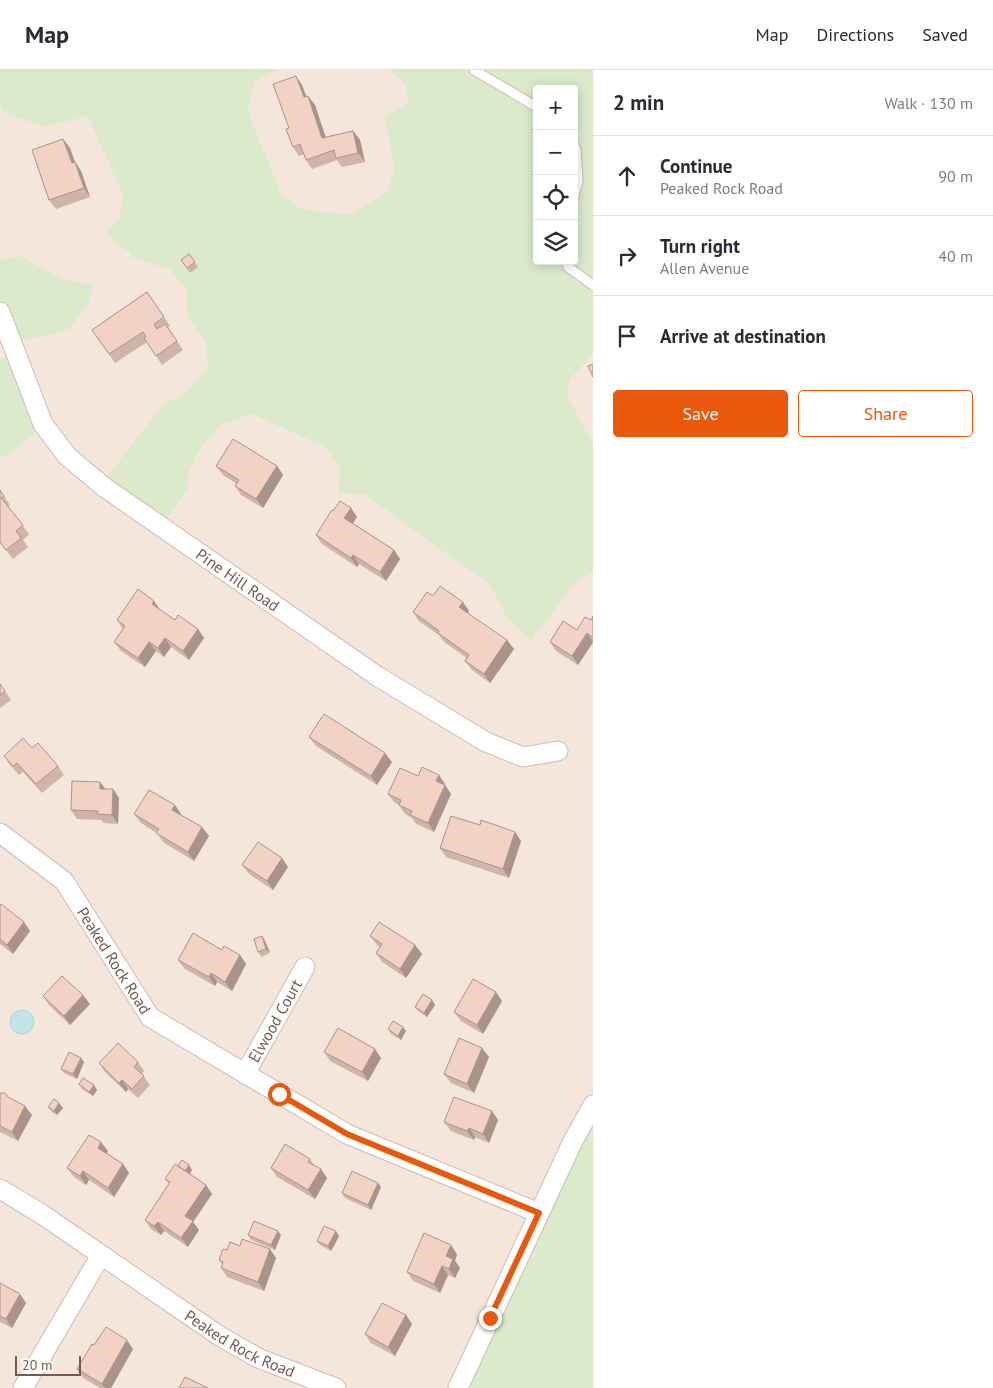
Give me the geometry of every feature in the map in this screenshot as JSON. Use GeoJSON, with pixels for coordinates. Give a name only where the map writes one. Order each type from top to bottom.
{"type":"FeatureCollection","features":[{"type":"Feature","properties":{"kind":"street","name":"Pine Hill Road"},"geometry":{"type":"LineString","coordinates":[[0,312],[43,424],[66,456],[104,486],[377,676],[486,742],[523,757],[558,751]]}},
{"type":"Feature","properties":{"kind":"street","name":"Peaked Rock Road"},"geometry":{"type":"LineString","coordinates":[[0,832],[64,881],[150,1017],[347,1134],[539,1213]]}},
{"type":"Feature","properties":{"kind":"street","name":"Elwood Court"},"geometry":{"type":"LineString","coordinates":[[245,1074],[305,967]]}},
{"type":"Feature","properties":{"kind":"street"},"geometry":{"type":"LineString","coordinates":[[458,1388],[573,1141],[593,1105]]}},
{"type":"Feature","properties":{"kind":"street","name":"Peaked Rock Road"},"geometry":{"type":"LineString","coordinates":[[0,1189],[43,1215],[218,1335],[258,1358],[336,1388]]}},
{"type":"Feature","properties":{"kind":"street"},"geometry":{"type":"LineString","coordinates":[[23,1388],[102,1255]]}},
{"type":"Feature","properties":{"kind":"lane"},"geometry":{"type":"LineString","coordinates":[[474,70],[533,105]]}},
{"type":"Feature","properties":{"kind":"lane"},"geometry":{"type":"LineString","coordinates":[[568,265],[593,285]]}},
{"type":"Feature","properties":{"kind":"shaded area"},"geometry":{"type":"Polygon","coordinates":[[[279,70],[389,70],[405,84],[408,103],[384,117],[395,168],[387,191],[351,214],[303,210],[282,194],[253,125],[248,107],[256,81],[279,70]]]}},
{"type":"Feature","properties":{"kind":"shaded area"},"geometry":{"type":"Polygon","coordinates":[[[0,104],[4,112],[43,127],[88,115],[123,196],[118,247],[130,252],[132,258],[170,270],[187,291],[187,316],[206,343],[208,368],[182,396],[163,404],[188,488],[189,472],[199,450],[221,425],[249,414],[325,447],[340,469],[339,493],[364,494],[425,539],[490,583],[506,616],[531,641],[578,578],[593,573],[593,1111],[459,1388],[0,1388],[0,456],[6,456],[42,429],[15,353],[0,359],[0,308],[93,286],[64,281],[20,256],[0,260],[0,104]]]}},
{"type":"Feature","properties":{"kind":"shaded area"},"geometry":{"type":"Polygon","coordinates":[[[593,355],[593,443],[568,399],[569,380],[593,355]]]}},
{"type":"Feature","properties":{"kind":"green space"},"geometry":{"type":"Polygon","coordinates":[[[0,70],[279,70],[256,81],[248,107],[253,125],[282,194],[303,210],[351,214],[387,191],[395,168],[384,117],[408,103],[405,84],[389,70],[593,70],[593,355],[569,380],[568,398],[593,443],[593,573],[578,579],[531,641],[506,616],[489,583],[364,494],[338,493],[340,469],[325,447],[250,414],[221,425],[199,450],[189,472],[188,488],[162,526],[104,481],[163,404],[182,396],[208,368],[206,343],[187,316],[187,291],[170,270],[131,258],[130,252],[118,247],[107,232],[120,217],[123,196],[88,116],[43,127],[4,112],[0,104],[0,70]]]}},
{"type":"Feature","properties":{"kind":"green space"},"geometry":{"type":"Polygon","coordinates":[[[20,256],[64,280],[93,285],[89,302],[69,329],[14,343],[0,308],[0,260],[20,256]]]}},
{"type":"Feature","properties":{"kind":"green space"},"geometry":{"type":"Polygon","coordinates":[[[16,353],[42,429],[6,456],[0,456],[0,359],[16,353]]]}},
{"type":"Feature","properties":{"kind":"green space"},"geometry":{"type":"Polygon","coordinates":[[[593,1111],[593,1388],[459,1388],[593,1111]]]}},
{"type":"Feature","properties":{"kind":"water"},"geometry":{"type":"Polygon","coordinates":[[[22,1010],[27,1011],[33,1017],[33,1027],[27,1033],[22,1034],[17,1033],[11,1027],[10,1022],[11,1017],[17,1011],[22,1010]]]}},
{"type":"Feature","properties":{"kind":"building"},"geometry":{"type":"Polygon","coordinates":[[[296,76],[304,97],[308,96],[322,138],[353,131],[358,153],[336,158],[334,150],[306,160],[300,144],[293,147],[286,129],[289,128],[273,84],[296,76]]]}},
{"type":"Feature","properties":{"kind":"building"},"geometry":{"type":"Polygon","coordinates":[[[63,139],[72,163],[75,162],[84,188],[49,200],[32,150],[63,139]]]}},
{"type":"Feature","properties":{"kind":"building"},"geometry":{"type":"Polygon","coordinates":[[[189,254],[195,262],[187,268],[181,260],[189,254]]]}},
{"type":"Feature","properties":{"kind":"building"},"geometry":{"type":"Polygon","coordinates":[[[147,292],[164,317],[154,324],[157,329],[165,324],[177,341],[156,356],[144,338],[146,337],[143,332],[109,354],[92,330],[147,292]]]}},
{"type":"Feature","properties":{"kind":"building"},"geometry":{"type":"Polygon","coordinates":[[[593,364],[593,377],[588,366],[593,364]]]}},
{"type":"Feature","properties":{"kind":"building"},"geometry":{"type":"Polygon","coordinates":[[[233,439],[277,466],[256,499],[235,486],[239,480],[216,466],[233,439]]]}},
{"type":"Feature","properties":{"kind":"building"},"geometry":{"type":"Polygon","coordinates":[[[0,490],[4,496],[1,498],[23,525],[16,531],[21,538],[6,550],[0,542],[0,490]]]}},
{"type":"Feature","properties":{"kind":"building"},"geometry":{"type":"Polygon","coordinates":[[[340,501],[351,508],[344,518],[394,550],[380,572],[353,555],[351,558],[316,535],[340,501]]]}},
{"type":"Feature","properties":{"kind":"building"},"geometry":{"type":"Polygon","coordinates":[[[440,586],[463,602],[459,607],[507,640],[484,674],[465,661],[469,655],[413,612],[427,592],[433,596],[440,586]]]}},
{"type":"Feature","properties":{"kind":"building"},"geometry":{"type":"Polygon","coordinates":[[[138,589],[154,601],[152,604],[175,620],[178,615],[198,629],[183,651],[165,638],[158,648],[149,642],[138,658],[114,642],[125,626],[117,620],[138,589]]]}},
{"type":"Feature","properties":{"kind":"building"},"geometry":{"type":"Polygon","coordinates":[[[593,616],[593,638],[587,633],[572,656],[550,642],[563,621],[577,630],[585,617],[591,620],[593,616]]]}},
{"type":"Feature","properties":{"kind":"building"},"geometry":{"type":"Polygon","coordinates":[[[0,684],[5,691],[0,695],[0,684]]]}},
{"type":"Feature","properties":{"kind":"building"},"geometry":{"type":"Polygon","coordinates":[[[324,714],[385,753],[371,776],[309,737],[324,714]]]}},
{"type":"Feature","properties":{"kind":"building"},"geometry":{"type":"Polygon","coordinates":[[[23,738],[32,748],[38,743],[58,766],[36,784],[17,763],[13,766],[4,756],[23,738]]]}},
{"type":"Feature","properties":{"kind":"building"},"geometry":{"type":"Polygon","coordinates":[[[422,767],[439,775],[436,781],[445,785],[428,823],[410,815],[412,811],[399,805],[401,800],[388,794],[400,768],[418,776],[422,767]]]}},
{"type":"Feature","properties":{"kind":"building"},"geometry":{"type":"Polygon","coordinates":[[[72,781],[100,782],[100,789],[113,789],[112,815],[97,814],[98,811],[71,810],[72,781]]]}},
{"type":"Feature","properties":{"kind":"building"},"geometry":{"type":"Polygon","coordinates":[[[149,790],[175,805],[172,810],[202,827],[188,852],[156,833],[159,829],[134,814],[149,790]]]}},
{"type":"Feature","properties":{"kind":"building"},"geometry":{"type":"Polygon","coordinates":[[[451,816],[480,825],[481,820],[515,832],[503,869],[440,848],[451,816]]]}},
{"type":"Feature","properties":{"kind":"building"},"geometry":{"type":"Polygon","coordinates":[[[258,842],[282,858],[267,881],[242,865],[258,842]]]}},
{"type":"Feature","properties":{"kind":"building"},"geometry":{"type":"Polygon","coordinates":[[[1,904],[24,922],[7,945],[0,939],[1,904]]]}},
{"type":"Feature","properties":{"kind":"building"},"geometry":{"type":"Polygon","coordinates":[[[379,922],[415,945],[400,969],[376,953],[382,944],[370,936],[379,922]]]}},
{"type":"Feature","properties":{"kind":"building"},"geometry":{"type":"Polygon","coordinates":[[[193,933],[222,950],[224,946],[240,955],[225,982],[211,973],[209,977],[178,960],[193,933]]]}},
{"type":"Feature","properties":{"kind":"building"},"geometry":{"type":"Polygon","coordinates":[[[262,936],[266,949],[258,952],[254,939],[262,936]]]}},
{"type":"Feature","properties":{"kind":"building"},"geometry":{"type":"Polygon","coordinates":[[[62,976],[83,995],[64,1016],[43,996],[62,976]]]}},
{"type":"Feature","properties":{"kind":"building"},"geometry":{"type":"Polygon","coordinates":[[[473,979],[496,992],[477,1025],[454,1012],[473,979]]]}},
{"type":"Feature","properties":{"kind":"building"},"geometry":{"type":"Polygon","coordinates":[[[423,994],[432,1000],[424,1013],[415,1007],[423,994]]]}},
{"type":"Feature","properties":{"kind":"building"},"geometry":{"type":"Polygon","coordinates":[[[393,1021],[403,1027],[398,1036],[388,1029],[393,1021]]]}},
{"type":"Feature","properties":{"kind":"building"},"geometry":{"type":"Polygon","coordinates":[[[338,1028],[375,1049],[362,1072],[324,1052],[338,1028]]]}},
{"type":"Feature","properties":{"kind":"building"},"geometry":{"type":"Polygon","coordinates":[[[459,1038],[482,1048],[467,1084],[444,1074],[459,1038]]]}},
{"type":"Feature","properties":{"kind":"building"},"geometry":{"type":"Polygon","coordinates":[[[118,1043],[138,1062],[134,1067],[144,1076],[132,1089],[122,1080],[119,1083],[99,1063],[118,1043]]]}},
{"type":"Feature","properties":{"kind":"building"},"geometry":{"type":"Polygon","coordinates":[[[69,1052],[81,1058],[73,1074],[61,1069],[69,1052]]]}},
{"type":"Feature","properties":{"kind":"building"},"geometry":{"type":"Polygon","coordinates":[[[83,1078],[94,1085],[89,1092],[79,1084],[83,1078]]]}},
{"type":"Feature","properties":{"kind":"building"},"geometry":{"type":"Polygon","coordinates":[[[0,1093],[5,1093],[8,1097],[25,1106],[12,1132],[0,1126],[0,1093]]]}},
{"type":"Feature","properties":{"kind":"building"},"geometry":{"type":"Polygon","coordinates":[[[454,1097],[492,1111],[483,1134],[469,1128],[467,1131],[444,1122],[454,1097]]]}},
{"type":"Feature","properties":{"kind":"building"},"geometry":{"type":"Polygon","coordinates":[[[54,1099],[59,1103],[54,1111],[48,1107],[54,1099]]]}},
{"type":"Feature","properties":{"kind":"building"},"geometry":{"type":"Polygon","coordinates":[[[89,1135],[101,1142],[98,1148],[123,1164],[108,1188],[83,1171],[80,1176],[67,1168],[89,1135]]]}},
{"type":"Feature","properties":{"kind":"building"},"geometry":{"type":"Polygon","coordinates":[[[285,1144],[310,1159],[308,1162],[321,1169],[308,1190],[271,1168],[285,1144]]]}},
{"type":"Feature","properties":{"kind":"building"},"geometry":{"type":"Polygon","coordinates":[[[182,1160],[189,1165],[185,1171],[178,1166],[182,1160]]]}},
{"type":"Feature","properties":{"kind":"building"},"geometry":{"type":"Polygon","coordinates":[[[175,1164],[206,1185],[185,1216],[193,1221],[181,1238],[158,1222],[154,1226],[145,1220],[170,1182],[165,1179],[175,1164]]]}},
{"type":"Feature","properties":{"kind":"building"},"geometry":{"type":"Polygon","coordinates":[[[352,1171],[378,1183],[368,1205],[342,1193],[352,1171]]]}},
{"type":"Feature","properties":{"kind":"building"},"geometry":{"type":"Polygon","coordinates":[[[254,1221],[278,1231],[271,1245],[248,1235],[254,1221]]]}},
{"type":"Feature","properties":{"kind":"building"},"geometry":{"type":"Polygon","coordinates":[[[324,1226],[336,1231],[328,1246],[317,1241],[324,1226]]]}},
{"type":"Feature","properties":{"kind":"building"},"geometry":{"type":"Polygon","coordinates":[[[424,1233],[451,1245],[446,1256],[453,1259],[449,1269],[442,1266],[434,1284],[407,1272],[424,1233]]]}},
{"type":"Feature","properties":{"kind":"building"},"geometry":{"type":"Polygon","coordinates":[[[242,1239],[270,1249],[258,1282],[221,1268],[223,1262],[219,1260],[223,1249],[227,1250],[230,1242],[240,1246],[242,1239]]]}},
{"type":"Feature","properties":{"kind":"building"},"geometry":{"type":"Polygon","coordinates":[[[0,1283],[20,1294],[6,1319],[0,1316],[0,1283]]]}},
{"type":"Feature","properties":{"kind":"building"},"geometry":{"type":"Polygon","coordinates":[[[382,1303],[406,1315],[388,1347],[365,1334],[382,1303]]]}},
{"type":"Feature","properties":{"kind":"building"},"geometry":{"type":"Polygon","coordinates":[[[106,1327],[127,1340],[102,1384],[77,1369],[92,1344],[94,1345],[106,1327]]]}},
{"type":"Feature","properties":{"kind":"building"},"geometry":{"type":"Polygon","coordinates":[[[185,1377],[208,1388],[179,1388],[185,1377]]]}},
{"type":"Feature","properties":{"kind":"route"},"geometry":{"type":"LineString","coordinates":[[279,1094],[347,1134],[539,1213],[490,1318]]}}]}
